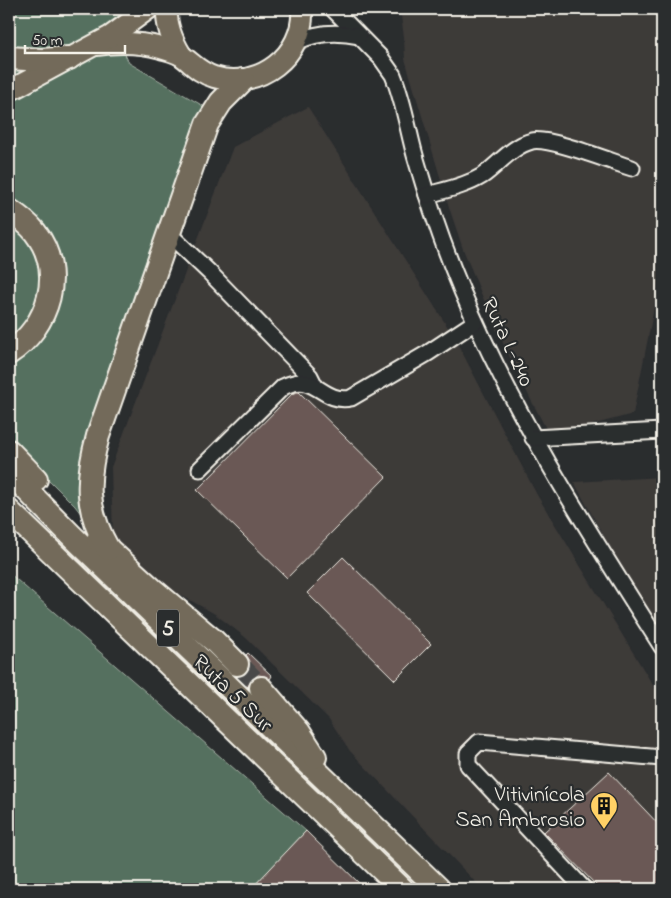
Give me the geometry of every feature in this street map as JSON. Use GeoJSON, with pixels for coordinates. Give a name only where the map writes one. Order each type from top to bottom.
{"type":"FeatureCollection","features":[{"type":"Feature","properties":{"kind":"highway"},"geometry":{"type":"LineString","coordinates":[[9,58],[42,60],[69,58]]}},
{"type":"Feature","properties":{"kind":"highway"},"geometry":{"type":"LineString","coordinates":[[108,549],[92,512],[89,483],[90,468],[98,436],[210,118],[221,102],[244,80]]}},
{"type":"Feature","properties":{"kind":"highway"},"geometry":{"type":"LineString","coordinates":[[9,210],[27,224],[40,239],[46,253],[51,280],[48,301],[40,322],[24,341],[9,353]]}},
{"type":"Feature","properties":{"kind":"highway"},"geometry":{"type":"LineString","coordinates":[[9,451],[108,549],[237,664]]}},
{"type":"Feature","properties":{"kind":"highway","name":"Ruta 5 Sur"},"geometry":{"type":"LineString","coordinates":[[9,472],[72,536],[439,889]]}},
{"type":"Feature","properties":{"kind":"highway","name":"Ruta 5 Sur"},"geometry":{"type":"LineString","coordinates":[[10,512],[402,889]]}},
{"type":"Feature","properties":{"kind":"highway"},"geometry":{"type":"LineString","coordinates":[[261,688],[299,732],[329,782]]}},
{"type":"Feature","properties":{"kind":"main road"},"geometry":{"type":"LineString","coordinates":[[9,91],[96,45],[127,26],[148,9]]}},
{"type":"Feature","properties":{"kind":"main road"},"geometry":{"type":"LineString","coordinates":[[167,9],[168,26],[171,36],[181,55],[196,68],[224,80],[244,80],[265,73],[274,67],[286,56],[296,42],[302,23],[302,9]]}},
{"type":"Feature","properties":{"kind":"main road"},"geometry":{"type":"LineString","coordinates":[[96,45],[134,43],[161,48],[181,55]]}},
{"type":"Feature","properties":{"kind":"street","name":"Ruta L-240"},"geometry":{"type":"LineString","coordinates":[[333,9],[382,58],[396,84],[427,195],[448,256],[475,322],[533,438],[586,528],[662,647]]}},
{"type":"Feature","properties":{"kind":"street"},"geometry":{"type":"LineString","coordinates":[[296,42],[328,32],[360,36]]}},
{"type":"Feature","properties":{"kind":"street"},"geometry":{"type":"LineString","coordinates":[[427,195],[464,184],[481,176],[520,146],[533,141],[548,141],[632,168]]}},
{"type":"Feature","properties":{"kind":"street"},"geometry":{"type":"LineString","coordinates":[[169,234],[209,272],[310,376],[315,386]]}},
{"type":"Feature","properties":{"kind":"street"},"geometry":{"type":"LineString","coordinates":[[200,469],[282,387],[295,382],[309,383],[331,397],[344,400],[351,398],[420,358],[475,322]]}},
{"type":"Feature","properties":{"kind":"street"},"geometry":{"type":"LineString","coordinates":[[533,438],[662,431]]}},
{"type":"Feature","properties":{"kind":"street"},"geometry":{"type":"LineString","coordinates":[[584,889],[468,765],[468,753],[479,742],[662,758]]}},
{"type":"Feature","properties":{"kind":"shaded area"},"geometry":{"type":"Polygon","coordinates":[[[400,9],[662,9],[662,267],[633,414],[550,436],[495,327],[463,249],[405,59],[400,9]]]}},
{"type":"Feature","properties":{"kind":"shaded area"},"geometry":{"type":"Polygon","coordinates":[[[308,107],[454,337],[537,495],[662,700],[662,889],[482,889],[350,751],[329,719],[245,637],[215,614],[161,584],[113,537],[111,467],[233,147],[308,107]]]}},
{"type":"Feature","properties":{"kind":"shaded area"},"geometry":{"type":"Polygon","coordinates":[[[662,477],[662,630],[618,562],[574,482],[662,477]]]}},
{"type":"Feature","properties":{"kind":"green space"},"geometry":{"type":"Polygon","coordinates":[[[9,9],[128,9],[110,22],[129,63],[205,107],[91,434],[88,523],[75,506],[9,440],[9,9]]]}},
{"type":"Feature","properties":{"kind":"green space"},"geometry":{"type":"Polygon","coordinates":[[[9,573],[306,831],[251,889],[9,889],[9,573]]]}},
{"type":"Feature","properties":{"kind":"building"},"geometry":{"type":"Polygon","coordinates":[[[296,392],[299,392],[386,477],[287,578],[197,490],[296,392]]]}},
{"type":"Feature","properties":{"kind":"building"},"geometry":{"type":"Polygon","coordinates":[[[343,557],[431,644],[395,680],[307,593],[343,557]]]}},
{"type":"Feature","properties":{"kind":"building"},"geometry":{"type":"Polygon","coordinates":[[[248,653],[272,676],[270,679],[258,675],[252,678],[248,687],[237,677],[246,674],[249,668],[250,661],[246,655],[248,653]]]}},
{"type":"Feature","properties":{"kind":"building","name":"Vitivinícola San Ambrosio"},"geometry":{"type":"Polygon","coordinates":[[[609,772],[662,828],[662,889],[600,889],[544,832],[609,772]]]}},
{"type":"Feature","properties":{"kind":"building"},"geometry":{"type":"Polygon","coordinates":[[[306,831],[365,889],[251,889],[306,831]]]}},
{"type":"Feature","properties":{"kind":"tunnel"},"geometry":{"type":"LineString","coordinates":[[237,664],[261,688]]}},
{"type":"Feature","properties":{"kind":"place","name":"Vitivinícola San Ambrosio"},"geometry":{"type":"Point","coordinates":[604,830]}}]}
